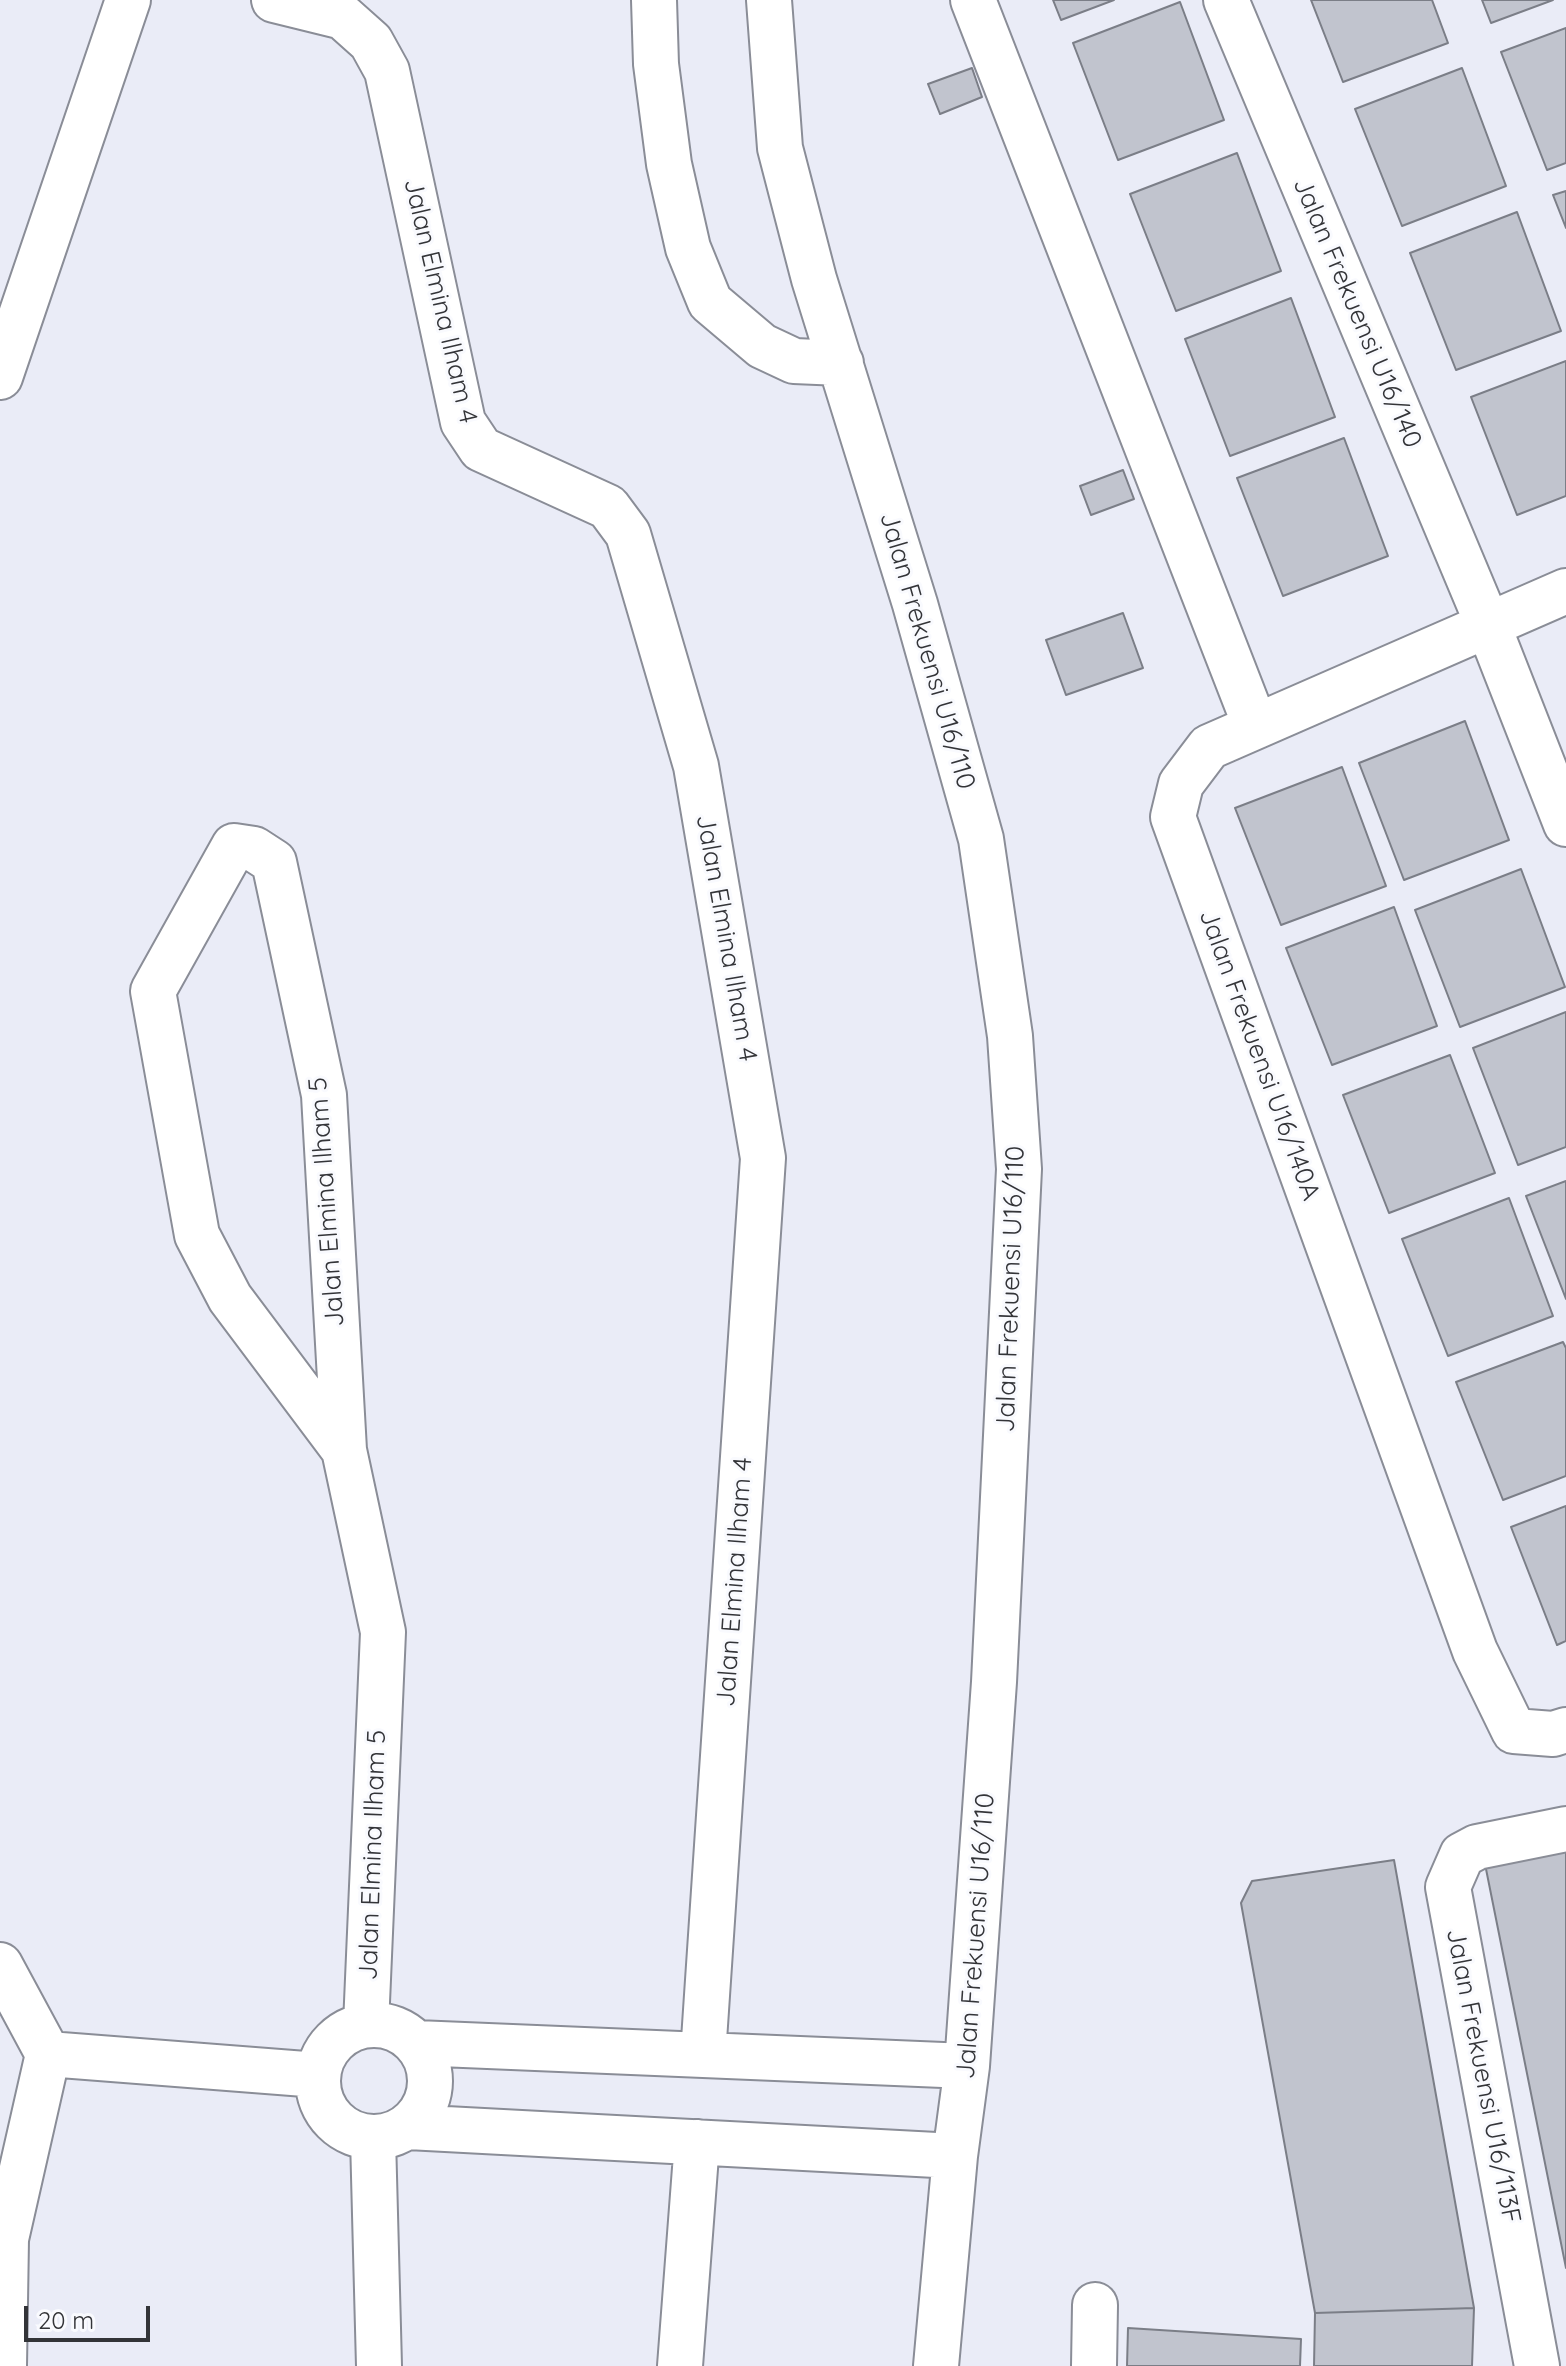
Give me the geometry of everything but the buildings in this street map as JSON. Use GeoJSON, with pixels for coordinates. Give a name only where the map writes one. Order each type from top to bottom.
{"type":"FeatureCollection","features":[{"type":"Feature","properties":{"kind":"street"},"geometry":{"type":"LineString","coordinates":[[0,377],[128,0]]}},
{"type":"Feature","properties":{"kind":"street","name":"Jalan Elmina Ilham 4"},"geometry":{"type":"LineString","coordinates":[[274,0],[343,17],[371,42],[387,71],[463,422],[481,449],[608,507],[628,534],[696,766],[763,1158],[703,2055]]}},
{"type":"Feature","properties":{"kind":"street"},"geometry":{"type":"LineString","coordinates":[[654,0],[656,64],[669,164],[688,248],[710,302],[762,346],[794,361],[841,363]]}},
{"type":"Feature","properties":{"kind":"street","name":"Jalan Frekuensi U16/110"},"geometry":{"type":"LineString","coordinates":[[769,0],[780,148],[814,279],[915,604],[981,839],[1010,1036],[1019,1184],[994,1682],[967,2066],[955,2156],[936,2366]]}},
{"type":"Feature","properties":{"kind":"street"},"geometry":{"type":"LineString","coordinates":[[973,0],[1255,725]]}},
{"type":"Feature","properties":{"kind":"street","name":"Jalan Frekuensi U16/140"},"geometry":{"type":"LineString","coordinates":[[1226,0],[1488,625],[1566,824]]}},
{"type":"Feature","properties":{"kind":"street","name":"Jalan Frekuensi U16/140A"},"geometry":{"type":"LineString","coordinates":[[1566,591],[1209,747],[1181,784],[1173,817],[1475,1651],[1514,1731],[1553,1734],[1566,1730]]}},
{"type":"Feature","properties":{"kind":"street","name":"Jalan Elmina Ilham 5"},"geometry":{"type":"LineString","coordinates":[[344,1450],[230,1298],[197,1235],[153,991],[234,846],[254,849],[274,862],[324,1095],[344,1450],[383,1632],[366,2025]]}},
{"type":"Feature","properties":{"kind":"street","name":"Jalan Frekuensi U16/113F"},"geometry":{"type":"LineString","coordinates":[[1537,2366],[1448,1887],[1462,1855],[1477,1847],[1566,1829]]}},
{"type":"Feature","properties":{"kind":"street"},"geometry":{"type":"LineString","coordinates":[[0,1965],[48,2054],[6,2239],[4,2366]]}},
{"type":"Feature","properties":{"kind":"street"},"geometry":{"type":"LineString","coordinates":[[379,2366],[391,2133],[425,2105],[431,2078],[427,2059],[416,2043],[402,2032],[385,2025],[366,2025],[349,2030],[333,2042],[323,2057],[318,2075],[319,2094],[326,2111],[339,2126],[355,2135],[391,2133],[697,2142],[955,2156]]}},
{"type":"Feature","properties":{"kind":"street"},"geometry":{"type":"LineString","coordinates":[[416,2043],[967,2066]]}},
{"type":"Feature","properties":{"kind":"street"},"geometry":{"type":"LineString","coordinates":[[48,2054],[318,2075]]}},
{"type":"Feature","properties":{"kind":"street"},"geometry":{"type":"LineString","coordinates":[[680,2366],[697,2142]]}},
{"type":"Feature","properties":{"kind":"street"},"geometry":{"type":"LineString","coordinates":[[1094,2366],[1095,2305]]}},
{"type":"Feature","properties":{"kind":"street","name":"Jalan Frekuensi U16/113F"},"geometry":{"type":"LineString","coordinates":[[1526,2366],[1528,2316]]}}]}
